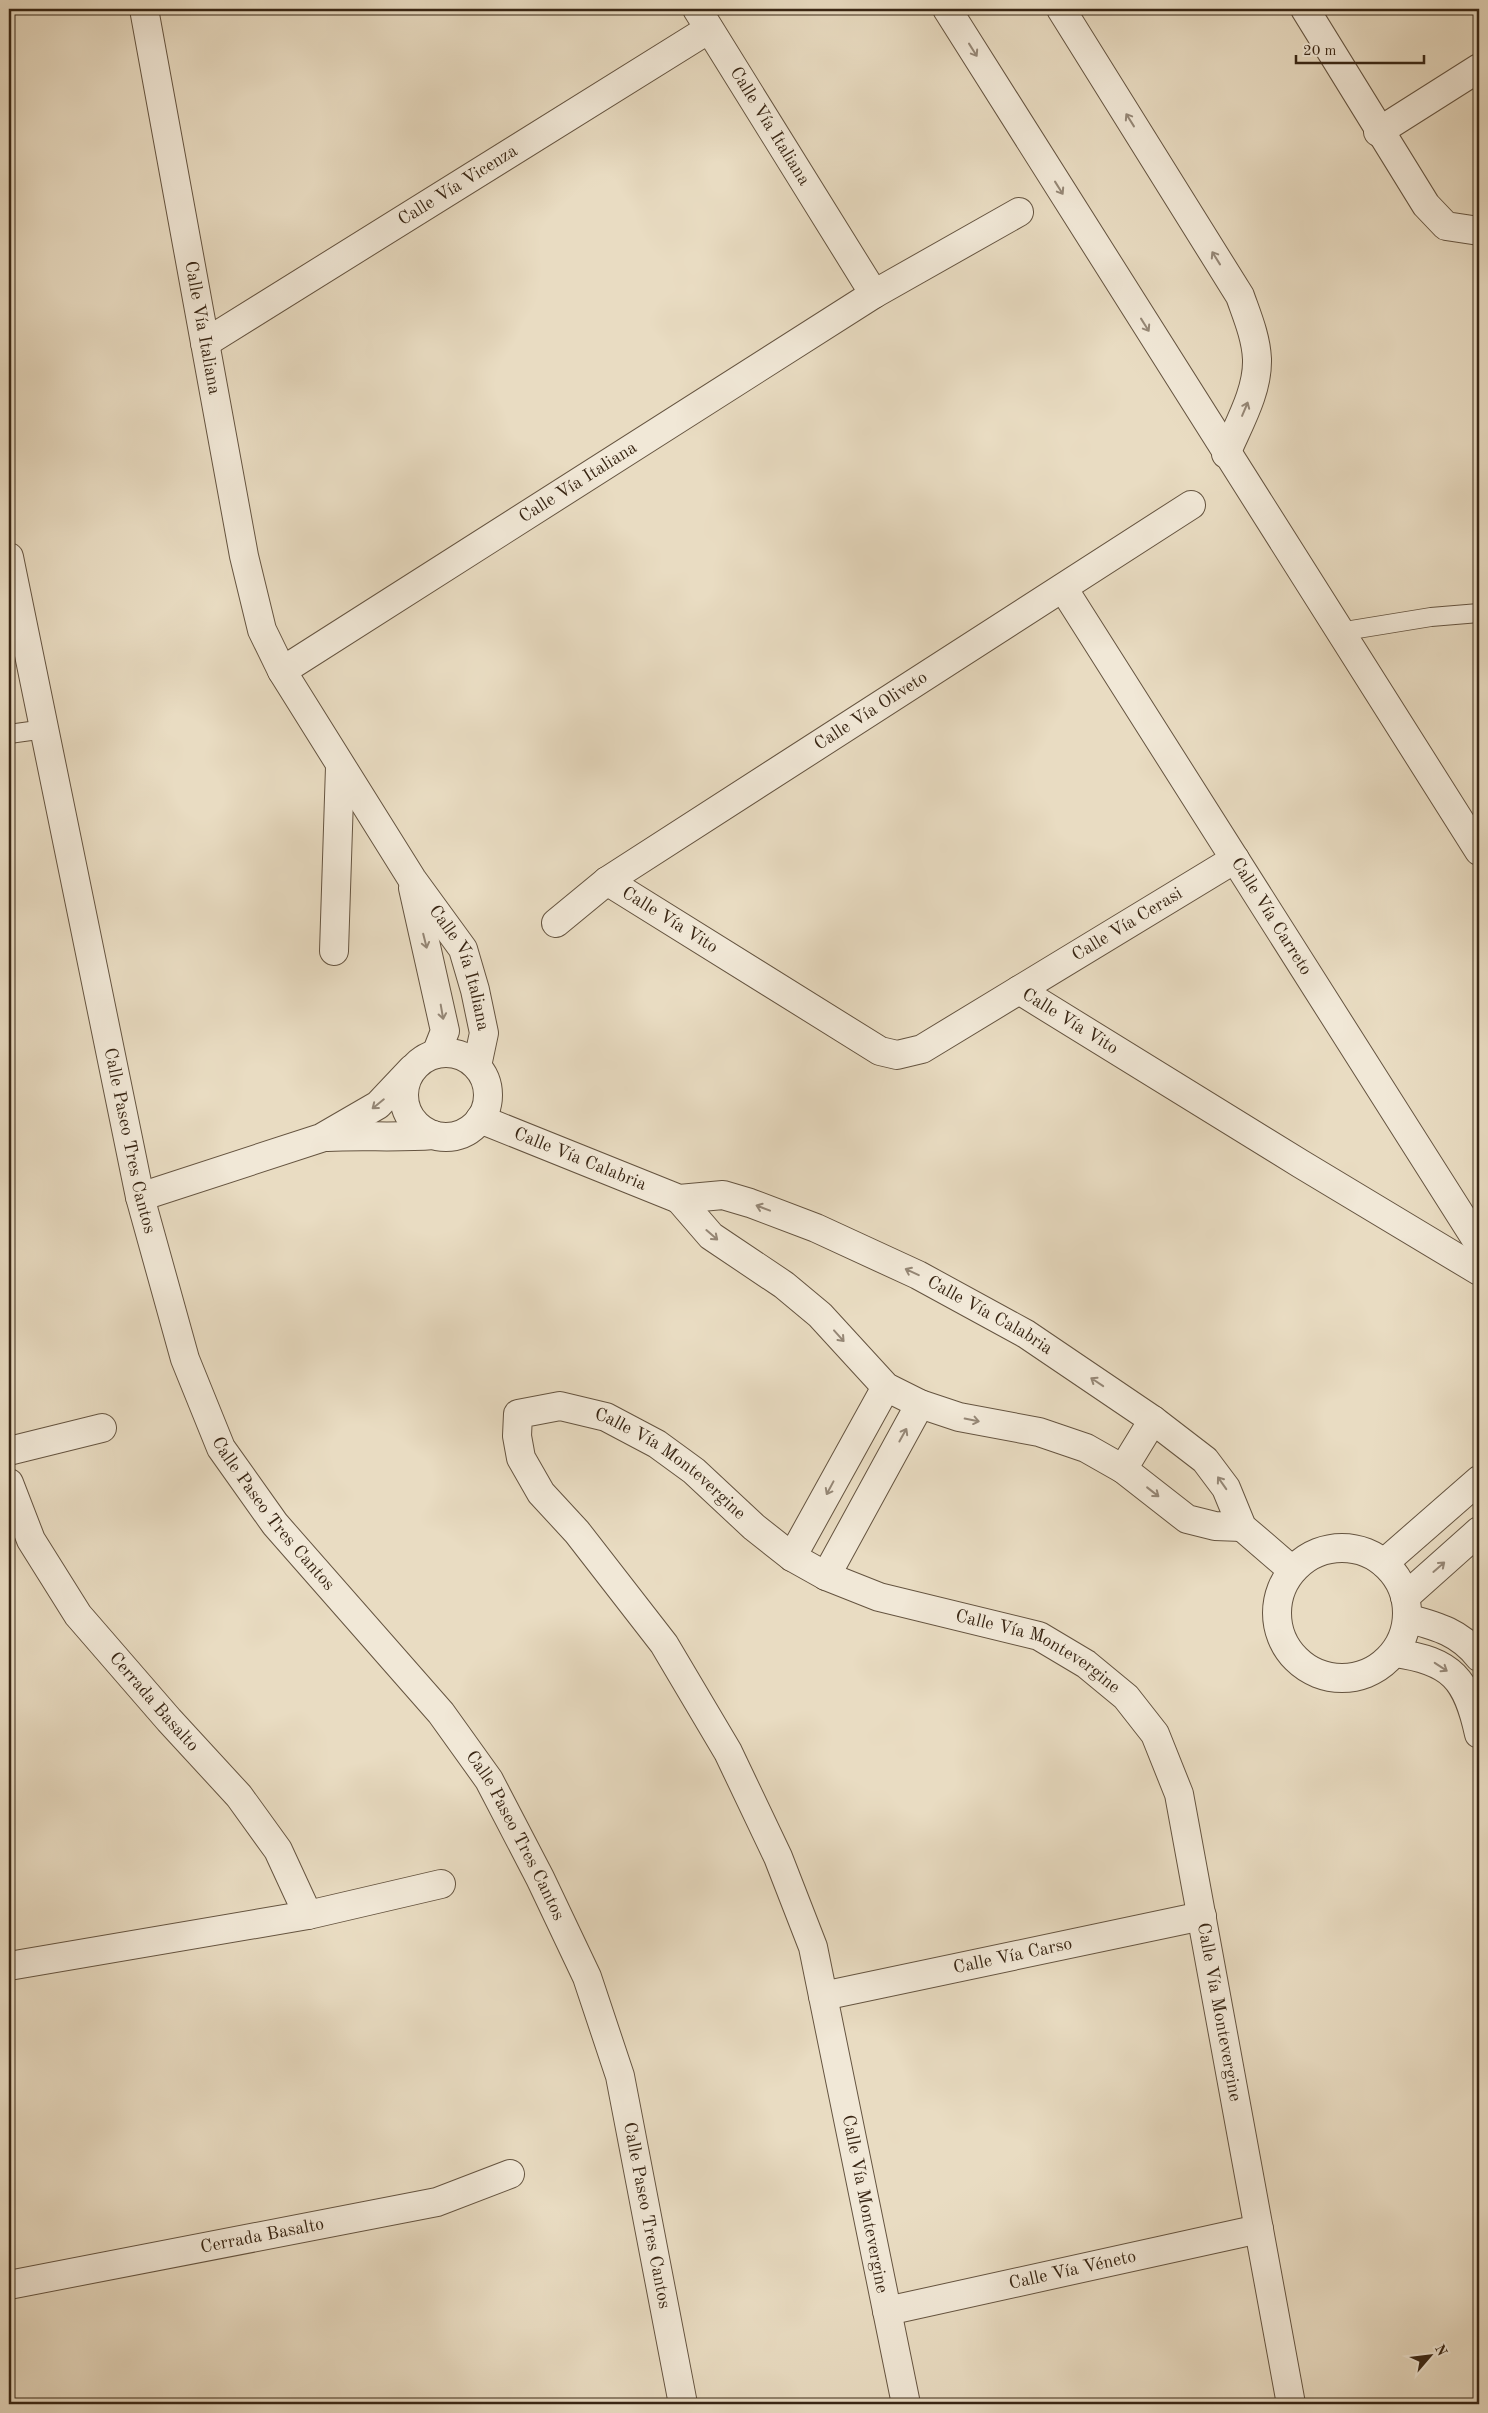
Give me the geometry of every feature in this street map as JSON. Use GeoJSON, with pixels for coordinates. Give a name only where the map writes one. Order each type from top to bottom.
{"type":"FeatureCollection","features":[{"type":"Feature","properties":{"kind":"street","name":"Calle Vía Italiana"},"geometry":{"type":"LineString","coordinates":[[144,9],[244,556],[262,630],[282,671],[340,767],[412,880],[463,949],[475,990],[484,1033],[477,1066]]}},
{"type":"Feature","properties":{"kind":"street"},"geometry":{"type":"LineString","coordinates":[[947,9],[1226,454],[1478,847]]}},
{"type":"Feature","properties":{"kind":"street"},"geometry":{"type":"LineString","coordinates":[[1061,9],[1240,296],[1251,327],[1257,360],[1251,395],[1226,454]]}},
{"type":"Feature","properties":{"kind":"street"},"geometry":{"type":"LineString","coordinates":[[1305,9],[1378,132],[1426,205],[1446,226],[1479,231]]}},
{"type":"Feature","properties":{"kind":"street","name":"Calle Vía Italiana"},"geometry":{"type":"LineString","coordinates":[[703,19],[874,294]]}},
{"type":"Feature","properties":{"kind":"street","name":"Calle Vía Vicenza"},"geometry":{"type":"LineString","coordinates":[[205,343],[703,19]]}},
{"type":"Feature","properties":{"kind":"street"},"geometry":{"type":"LineString","coordinates":[[1378,132],[1479,68]]}},
{"type":"Feature","properties":{"kind":"street","name":"Calle Vía Italiana"},"geometry":{"type":"LineString","coordinates":[[282,671],[874,294],[1019,212]]}},
{"type":"Feature","properties":{"kind":"street","name":"Calle Vía Oliveto"},"geometry":{"type":"LineString","coordinates":[[556,923],[607,881],[1191,505]]}},
{"type":"Feature","properties":{"kind":"street","name":"Calle Paseo Tres Cantos"},"geometry":{"type":"LineString","coordinates":[[9,557],[15,620],[45,729],[140,1197],[185,1359],[221,1448],[275,1524],[441,1713],[488,1780],[540,1878],[587,1977],[620,2076],[683,2404]]}},
{"type":"Feature","properties":{"kind":"street","name":"Calle Vía Carreto"},"geometry":{"type":"LineString","coordinates":[[1063,588],[1479,1244]]}},
{"type":"Feature","properties":{"kind":"street"},"geometry":{"type":"LineString","coordinates":[[334,951],[340,767]]}},
{"type":"Feature","properties":{"kind":"street","name":"Calle Vía Cerasi"},"geometry":{"type":"LineString","coordinates":[[1019,990],[1235,859]]}},
{"type":"Feature","properties":{"kind":"street","name":"Calle Vía Italiana"},"geometry":{"type":"LineString","coordinates":[[412,880],[445,1031],[436,1054]]}},
{"type":"Feature","properties":{"kind":"street","name":"Calle Vía Vito"},"geometry":{"type":"LineString","coordinates":[[607,881],[880,1051],[897,1055],[922,1049],[1019,990],[1479,1271]]}},
{"type":"Feature","properties":{"kind":"street"},"geometry":{"type":"LineString","coordinates":[[140,1197],[321,1138],[378,1105],[412,1069],[424,1059],[436,1054],[451,1053],[466,1057],[477,1066],[485,1079],[488,1093],[485,1111],[474,1126],[459,1135],[404,1138],[363,1135],[321,1138]]}},
{"type":"Feature","properties":{"kind":"street"},"geometry":{"type":"LineString","coordinates":[[412,1069],[405,1087],[405,1108],[421,1129],[433,1135]]}},
{"type":"Feature","properties":{"kind":"street","name":"Calle Vía Calabria"},"geometry":{"type":"LineString","coordinates":[[480,1118],[679,1199],[711,1236],[784,1284],[820,1315],[886,1387],[920,1404],[959,1417],[1038,1432],[1086,1448],[1123,1469],[1187,1519],[1215,1526],[1242,1527]]}},
{"type":"Feature","properties":{"kind":"street","name":"Calle Vía Calabria"},"geometry":{"type":"LineString","coordinates":[[679,1199],[723,1195],[750,1202],[816,1228],[918,1275],[1026,1334],[1153,1420],[1205,1460],[1226,1488],[1242,1527],[1292,1570]]}},
{"type":"Feature","properties":{"kind":"street"},"geometry":{"type":"LineString","coordinates":[[792,1557],[886,1387]]}},
{"type":"Feature","properties":{"kind":"street"},"geometry":{"type":"LineString","coordinates":[[826,1576],[920,1404]]}},
{"type":"Feature","properties":{"kind":"street","name":"Calle Vía Montevergine"},"geometry":{"type":"LineString","coordinates":[[906,2404],[812,1947],[778,1857],[728,1752],[664,1644],[577,1532],[541,1493],[521,1458],[517,1436],[518,1414],[560,1406],[606,1416],[657,1444],[694,1471],[754,1527],[792,1557],[826,1576],[879,1597],[1039,1636],[1086,1664],[1126,1698],[1155,1734],[1179,1794],[1291,2404]]}},
{"type":"Feature","properties":{"kind":"street"},"geometry":{"type":"LineString","coordinates":[[1123,1469],[1153,1420]]}},
{"type":"Feature","properties":{"kind":"street"},"geometry":{"type":"LineString","coordinates":[[9,1451],[102,1428]]}},
{"type":"Feature","properties":{"kind":"street"},"geometry":{"type":"LineString","coordinates":[[1384,1563],[1479,1480]]}},
{"type":"Feature","properties":{"kind":"street","name":"Cerrada Basalto"},"geometry":{"type":"LineString","coordinates":[[9,1483],[31,1540],[78,1615],[169,1720],[239,1796],[278,1850],[308,1915]]}},
{"type":"Feature","properties":{"kind":"street"},"geometry":{"type":"LineString","coordinates":[[1406,1607],[1479,1531]]}},
{"type":"Feature","properties":{"kind":"street"},"geometry":{"type":"LineString","coordinates":[[1337,1548],[1354,1548],[1370,1554],[1384,1563],[1397,1578],[1406,1607],[1404,1634],[1395,1653],[1380,1666],[1360,1675],[1339,1678],[1317,1673],[1299,1661],[1286,1643],[1279,1623],[1278,1601],[1292,1570],[1307,1558],[1321,1551],[1337,1548]]}},
{"type":"Feature","properties":{"kind":"street"},"geometry":{"type":"LineString","coordinates":[[1406,1607],[1445,1629],[1472,1648],[1479,1657]]}},
{"type":"Feature","properties":{"kind":"street"},"geometry":{"type":"LineString","coordinates":[[1395,1653],[1421,1657],[1439,1664],[1454,1676],[1466,1691],[1474,1709],[1479,1734]]}},
{"type":"Feature","properties":{"kind":"street"},"geometry":{"type":"LineString","coordinates":[[9,1966],[308,1915],[442,1884]]}},
{"type":"Feature","properties":{"kind":"street","name":"Calle Vía Carso"},"geometry":{"type":"LineString","coordinates":[[823,1996],[1202,1916]]}},
{"type":"Feature","properties":{"kind":"street","name":"Cerrada Basalto"},"geometry":{"type":"LineString","coordinates":[[9,2285],[437,2202],[510,2174]]}},
{"type":"Feature","properties":{"kind":"street","name":"Calle Vía Véneto"},"geometry":{"type":"LineString","coordinates":[[887,2311],[1259,2229]]}},
{"type":"Feature","properties":{"kind":"lane"},"geometry":{"type":"LineString","coordinates":[[1339,632],[1431,618],[1479,614]]}},
{"type":"Feature","properties":{"kind":"lane"},"geometry":{"type":"LineString","coordinates":[[9,734],[45,729]]}}]}
